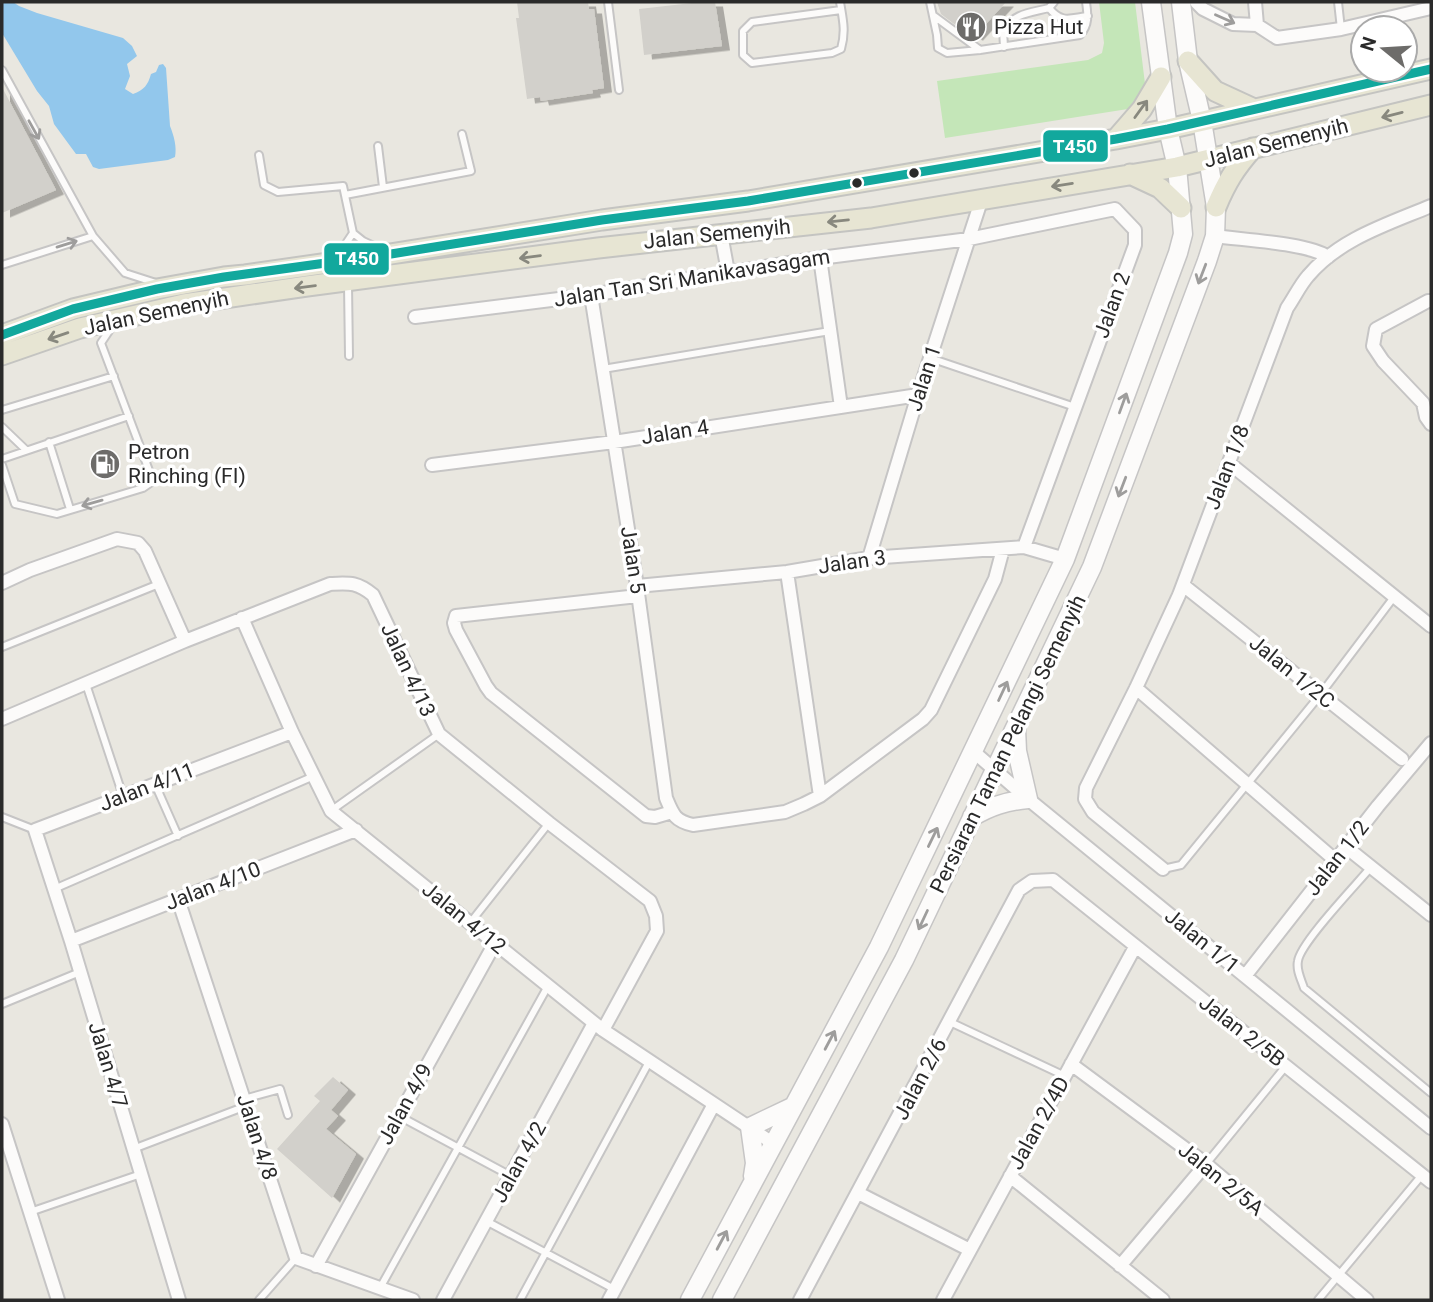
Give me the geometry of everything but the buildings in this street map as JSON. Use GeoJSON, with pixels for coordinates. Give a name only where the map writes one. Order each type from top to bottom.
{"type":"FeatureCollection","features":[{"type":"Feature","properties":{"kind":"main road"},"geometry":{"type":"LineString","coordinates":[[1188,61],[1215,91],[1254,109]]}},
{"type":"Feature","properties":{"kind":"main road","name":"Jalan Semenyih"},"geometry":{"type":"LineString","coordinates":[[2,335],[73,309],[157,289],[602,220],[748,201],[1116,139],[1431,69]]}},
{"type":"Feature","properties":{"kind":"main road"},"geometry":{"type":"LineString","coordinates":[[1116,139],[1142,109],[1161,77]]}},
{"type":"Feature","properties":{"kind":"main road","name":"Jalan Semenyih"},"geometry":{"type":"LineString","coordinates":[[2,355],[80,328],[184,304],[598,248],[871,218],[1177,167],[1431,105]]}},
{"type":"Feature","properties":{"kind":"main road"},"geometry":{"type":"LineString","coordinates":[[1216,207],[1236,167],[1253,148]]}},
{"type":"Feature","properties":{"kind":"main road"},"geometry":{"type":"LineString","coordinates":[[1130,174],[1160,188],[1181,208]]}},
{"type":"Feature","properties":{"kind":"street","name":"Persiaran Taman Pelangi Semenyih"},"geometry":{"type":"LineString","coordinates":[[690,1300],[879,947],[1065,559],[1178,253],[1183,234],[1177,167],[1168,129],[1151,2]]}},
{"type":"Feature","properties":{"kind":"street","name":"Persiaran Taman Pelangi Semenyih"},"geometry":{"type":"LineString","coordinates":[[722,1300],[904,960],[1092,567],[1207,261],[1215,236],[1216,207],[1202,121],[1188,61],[1181,2]]}},
{"type":"Feature","properties":{"kind":"street"},"geometry":{"type":"LineString","coordinates":[[1196,2],[1203,9],[1233,23],[1257,25],[1277,38],[1341,29],[1428,6]]}},
{"type":"Feature","properties":{"kind":"street"},"geometry":{"type":"LineString","coordinates":[[1255,2],[1257,25]]}},
{"type":"Feature","properties":{"kind":"street","name":"Jalan 1"},"geometry":{"type":"LineString","coordinates":[[869,558],[982,198]]}},
{"type":"Feature","properties":{"kind":"street","name":"Jalan 1/8"},"geometry":{"type":"LineString","coordinates":[[1163,869],[1094,813],[1085,799],[1086,788],[1183,585],[1287,308],[1308,276],[1336,249],[1375,229],[1431,206]]}},
{"type":"Feature","properties":{"kind":"street","name":"Jalan 2"},"geometry":{"type":"LineString","coordinates":[[969,239],[1115,209],[1135,230],[1135,245],[1024,547]]}},
{"type":"Feature","properties":{"kind":"street"},"geometry":{"type":"LineString","coordinates":[[721,234],[727,272]]}},
{"type":"Feature","properties":{"kind":"street"},"geometry":{"type":"LineString","coordinates":[[1215,236],[1305,248],[1328,257]]}},
{"type":"Feature","properties":{"kind":"street","name":"Jalan Tan Sri Manikavasagam"},"geometry":{"type":"LineString","coordinates":[[415,317],[591,295],[820,257],[969,239]]}},
{"type":"Feature","properties":{"kind":"street"},"geometry":{"type":"LineString","coordinates":[[820,257],[841,407]]}},
{"type":"Feature","properties":{"kind":"street","name":"Jalan 5"},"geometry":{"type":"LineString","coordinates":[[591,295],[638,591],[666,797],[676,817]]}},
{"type":"Feature","properties":{"kind":"street"},"geometry":{"type":"LineString","coordinates":[[1431,301],[1376,329],[1373,346],[1383,361],[1423,403],[1426,417],[1431,424]]}},
{"type":"Feature","properties":{"kind":"street","name":"Jalan 4"},"geometry":{"type":"LineString","coordinates":[[432,465],[614,442],[918,395]]}},
{"type":"Feature","properties":{"kind":"street"},"geometry":{"type":"LineString","coordinates":[[1229,463],[1431,626]]}},
{"type":"Feature","properties":{"kind":"street"},"geometry":{"type":"LineString","coordinates":[[2,583],[30,570],[117,539],[138,543],[145,551],[185,641]]}},
{"type":"Feature","properties":{"kind":"street"},"geometry":{"type":"LineString","coordinates":[[1074,605],[1074,586],[1065,559],[1094,550],[1102,541]]}},
{"type":"Feature","properties":{"kind":"street","name":"Jalan 3"},"geometry":{"type":"LineString","coordinates":[[676,817],[646,816],[491,693],[456,630],[456,616],[787,572],[869,558],[1024,547],[1065,559]]}},
{"type":"Feature","properties":{"kind":"street"},"geometry":{"type":"LineString","coordinates":[[676,817],[694,825],[785,812],[820,796],[927,715],[995,579],[1003,549]]}},
{"type":"Feature","properties":{"kind":"street"},"geometry":{"type":"LineString","coordinates":[[787,572],[820,796]]}},
{"type":"Feature","properties":{"kind":"street","name":"Jalan 4/13"},"geometry":{"type":"LineString","coordinates":[[2,719],[185,641],[330,584],[360,584],[373,595],[439,734],[650,901],[656,916],[657,931],[599,1027]]}},
{"type":"Feature","properties":{"kind":"street","name":"Jalan 1/2C"},"geometry":{"type":"LineString","coordinates":[[1183,585],[1402,759]]}},
{"type":"Feature","properties":{"kind":"street","name":"Jalan 4/12"},"geometry":{"type":"LineString","coordinates":[[242,618],[292,732],[331,811],[599,1027],[774,1144]]}},
{"type":"Feature","properties":{"kind":"street"},"geometry":{"type":"LineString","coordinates":[[1136,688],[1335,860]]}},
{"type":"Feature","properties":{"kind":"street"},"geometry":{"type":"LineString","coordinates":[[972,817],[989,807],[1028,799],[1017,751],[1016,725]]}},
{"type":"Feature","properties":{"kind":"street","name":"Jalan 4/11"},"geometry":{"type":"LineString","coordinates":[[35,830],[292,732]]}},
{"type":"Feature","properties":{"kind":"street","name":"Jalan 1/2"},"geometry":{"type":"LineString","coordinates":[[1245,976],[1431,743]]}},
{"type":"Feature","properties":{"kind":"street","name":"Jalan 1/1"},"geometry":{"type":"LineString","coordinates":[[974,752],[1431,1128]]}},
{"type":"Feature","properties":{"kind":"street","name":"Jalan 4/7"},"geometry":{"type":"LineString","coordinates":[[35,830],[179,1300]]}},
{"type":"Feature","properties":{"kind":"street","name":"Jalan 4/10"},"geometry":{"type":"LineString","coordinates":[[71,941],[355,830]]}},
{"type":"Feature","properties":{"kind":"street"},"geometry":{"type":"LineString","coordinates":[[1346,847],[1431,915]]}},
{"type":"Feature","properties":{"kind":"street","name":"Jalan 2/6"},"geometry":{"type":"LineString","coordinates":[[800,1300],[1020,890],[1032,880],[1053,880]]}},
{"type":"Feature","properties":{"kind":"street","name":"Jalan 2/5B"},"geometry":{"type":"LineString","coordinates":[[1053,880],[1427,1179]]}},
{"type":"Feature","properties":{"kind":"street","name":"Jalan 4/8"},"geometry":{"type":"LineString","coordinates":[[178,899],[296,1258]]}},
{"type":"Feature","properties":{"kind":"street","name":"Jalan 4/9"},"geometry":{"type":"LineString","coordinates":[[316,1266],[495,943]]}},
{"type":"Feature","properties":{"kind":"street","name":"Jalan 2/4D"},"geometry":{"type":"LineString","coordinates":[[943,1300],[1135,947]]}},
{"type":"Feature","properties":{"kind":"street","name":"Jalan 4/2"},"geometry":{"type":"LineString","coordinates":[[443,1300],[511,1176],[599,1027]]}},
{"type":"Feature","properties":{"kind":"street","name":"Jalan 2/5A"},"geometry":{"type":"LineString","coordinates":[[1068,1070],[1206,1164],[1367,1300]]}},
{"type":"Feature","properties":{"kind":"street"},"geometry":{"type":"LineString","coordinates":[[612,1295],[714,1104]]}},
{"type":"Feature","properties":{"kind":"street"},"geometry":{"type":"LineString","coordinates":[[751,1186],[755,1163],[750,1127],[794,1106]]}},
{"type":"Feature","properties":{"kind":"street"},"geometry":{"type":"LineString","coordinates":[[2,1124],[58,1300]]}},
{"type":"Feature","properties":{"kind":"street"},"geometry":{"type":"LineString","coordinates":[[778,1195],[781,1161],[774,1144],[797,1137],[816,1124]]}},
{"type":"Feature","properties":{"kind":"street"},"geometry":{"type":"LineString","coordinates":[[1120,1266],[1206,1164]]}},
{"type":"Feature","properties":{"kind":"street"},"geometry":{"type":"LineString","coordinates":[[1010,1176],[1164,1300]]}},
{"type":"Feature","properties":{"kind":"street"},"geometry":{"type":"LineString","coordinates":[[858,1193],[970,1250]]}},
{"type":"Feature","properties":{"kind":"street"},"geometry":{"type":"LineString","coordinates":[[296,1258],[413,1300]]}},
{"type":"Feature","properties":{"kind":"lane"},"geometry":{"type":"LineString","coordinates":[[608,2],[619,90]]}},
{"type":"Feature","properties":{"kind":"lane"},"geometry":{"type":"LineString","coordinates":[[840,2],[845,35],[841,49],[832,53],[752,63],[743,55],[743,31],[752,22],[841,10]]}},
{"type":"Feature","properties":{"kind":"lane"},"geometry":{"type":"LineString","coordinates":[[930,2],[938,48],[947,53],[1080,35],[1085,29],[1088,16],[1086,2]]}},
{"type":"Feature","properties":{"kind":"lane"},"geometry":{"type":"LineString","coordinates":[[1338,2],[1341,29]]}},
{"type":"Feature","properties":{"kind":"lane"},"geometry":{"type":"LineString","coordinates":[[1004,47],[1003,30],[1009,21],[1021,14],[1051,5],[1056,17],[1065,19],[1088,16]]}},
{"type":"Feature","properties":{"kind":"lane"},"geometry":{"type":"LineString","coordinates":[[933,15],[980,50]]}},
{"type":"Feature","properties":{"kind":"lane"},"geometry":{"type":"LineString","coordinates":[[2,70],[93,236],[125,273],[159,284],[224,277]]}},
{"type":"Feature","properties":{"kind":"lane"},"geometry":{"type":"LineString","coordinates":[[345,195],[471,171],[462,134]]}},
{"type":"Feature","properties":{"kind":"lane"},"geometry":{"type":"LineString","coordinates":[[378,146],[383,187]]}},
{"type":"Feature","properties":{"kind":"lane"},"geometry":{"type":"LineString","coordinates":[[259,155],[264,185],[278,192],[343,186],[353,233],[363,241],[391,254]]}},
{"type":"Feature","properties":{"kind":"lane"},"geometry":{"type":"LineString","coordinates":[[328,262],[341,251],[353,233]]}},
{"type":"Feature","properties":{"kind":"lane"},"geometry":{"type":"LineString","coordinates":[[3,261],[93,236]]}},
{"type":"Feature","properties":{"kind":"lane"},"geometry":{"type":"LineString","coordinates":[[348,282],[349,356]]}},
{"type":"Feature","properties":{"kind":"lane"},"geometry":{"type":"LineString","coordinates":[[116,320],[101,343],[114,376],[129,416],[153,481],[143,488],[57,514],[15,504],[2,462],[26,450],[129,416]]}},
{"type":"Feature","properties":{"kind":"lane"},"geometry":{"type":"LineString","coordinates":[[603,369],[830,331]]}},
{"type":"Feature","properties":{"kind":"lane"},"geometry":{"type":"LineString","coordinates":[[930,358],[1075,407]]}},
{"type":"Feature","properties":{"kind":"lane"},"geometry":{"type":"LineString","coordinates":[[2,410],[114,376]]}},
{"type":"Feature","properties":{"kind":"lane"},"geometry":{"type":"LineString","coordinates":[[2,427],[26,450]]}},
{"type":"Feature","properties":{"kind":"lane"},"geometry":{"type":"LineString","coordinates":[[49,442],[70,509]]}},
{"type":"Feature","properties":{"kind":"lane"},"geometry":{"type":"LineString","coordinates":[[2,648],[160,584]]}},
{"type":"Feature","properties":{"kind":"lane"},"geometry":{"type":"LineString","coordinates":[[1163,869],[1181,865],[1320,695],[1394,597]]}},
{"type":"Feature","properties":{"kind":"lane"},"geometry":{"type":"LineString","coordinates":[[86,684],[123,796]]}},
{"type":"Feature","properties":{"kind":"lane"},"geometry":{"type":"LineString","coordinates":[[331,811],[439,734]]}},
{"type":"Feature","properties":{"kind":"lane"},"geometry":{"type":"LineString","coordinates":[[54,889],[314,776]]}},
{"type":"Feature","properties":{"kind":"lane"},"geometry":{"type":"LineString","coordinates":[[155,784],[178,836]]}},
{"type":"Feature","properties":{"kind":"lane"},"geometry":{"type":"LineString","coordinates":[[2,817],[35,830]]}},
{"type":"Feature","properties":{"kind":"lane"},"geometry":{"type":"LineString","coordinates":[[470,923],[549,823]]}},
{"type":"Feature","properties":{"kind":"lane"},"geometry":{"type":"LineString","coordinates":[[1371,867],[1305,944],[1298,960],[1298,973],[1304,988],[1431,1093]]}},
{"type":"Feature","properties":{"kind":"lane"},"geometry":{"type":"LineString","coordinates":[[2,1004],[80,972]]}},
{"type":"Feature","properties":{"kind":"lane"},"geometry":{"type":"LineString","coordinates":[[380,1288],[548,986]]}},
{"type":"Feature","properties":{"kind":"lane"},"geometry":{"type":"LineString","coordinates":[[950,1022],[1068,1070]]}},
{"type":"Feature","properties":{"kind":"lane"},"geometry":{"type":"LineString","coordinates":[[520,1300],[649,1061]]}},
{"type":"Feature","properties":{"kind":"lane"},"geometry":{"type":"LineString","coordinates":[[1206,1164],[1286,1066]]}},
{"type":"Feature","properties":{"kind":"lane"},"geometry":{"type":"LineString","coordinates":[[134,1149],[280,1089],[288,1115]]}},
{"type":"Feature","properties":{"kind":"lane"},"geometry":{"type":"LineString","coordinates":[[399,1116],[511,1176]]}},
{"type":"Feature","properties":{"kind":"lane"},"geometry":{"type":"LineString","coordinates":[[30,1212],[141,1173]]}},
{"type":"Feature","properties":{"kind":"lane"},"geometry":{"type":"LineString","coordinates":[[1318,1300],[1427,1179]]}},
{"type":"Feature","properties":{"kind":"lane"},"geometry":{"type":"LineString","coordinates":[[486,1221],[545,1253],[612,1295]]}},
{"type":"Feature","properties":{"kind":"lane"},"geometry":{"type":"LineString","coordinates":[[259,1300],[296,1258]]}},
{"type":"Feature","properties":{"kind":"green space"},"geometry":{"type":"Polygon","coordinates":[[[1099,2],[1135,2],[1146,92],[1134,108],[945,138],[937,81],[1088,60],[1102,53],[1104,43],[1099,2]]]}},
{"type":"Feature","properties":{"kind":"water"},"geometry":{"type":"Polygon","coordinates":[[[2,2],[13,2],[37,13],[123,38],[132,46],[137,56],[127,64],[130,76],[125,89],[133,94],[145,87],[151,74],[163,64],[166,68],[175,157],[99,169],[93,167],[86,154],[76,154],[54,124],[49,106],[2,33],[2,2]]]}},
{"type":"Feature","properties":{"kind":"transit line","name":"T450"},"geometry":{"type":"LineString","coordinates":[[2,335],[73,309],[157,289],[602,220],[748,201],[1116,139],[1431,69]]}},
{"type":"Feature","properties":{"kind":"place","name":"Pizza Hut"},"geometry":{"type":"Point","coordinates":[971,27]}},
{"type":"Feature","properties":{"kind":"place","name":"Petron Rinching (FI)"},"geometry":{"type":"Point","coordinates":[105,464]}}]}
